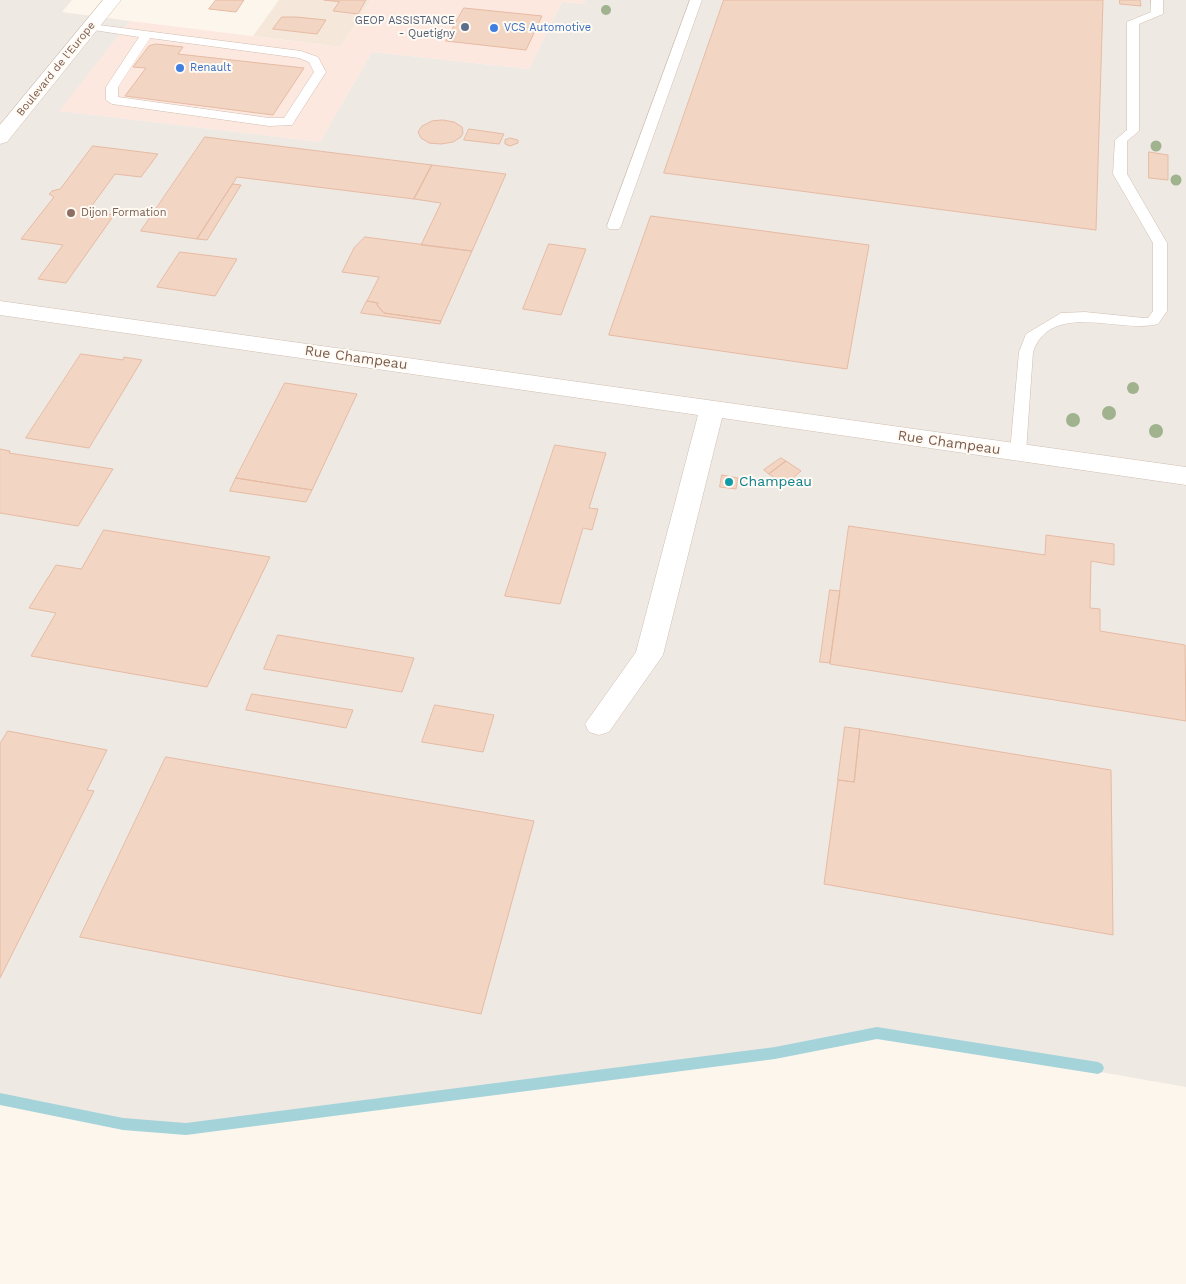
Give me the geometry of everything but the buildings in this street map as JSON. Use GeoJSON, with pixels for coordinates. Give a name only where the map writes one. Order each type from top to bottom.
{"type":"FeatureCollection","features":[{"type":"Feature","properties":{"kind":"street","name":"Boulevard de l'Europe"},"geometry":{"type":"LineString","coordinates":[[0,138],[112,0]]}},
{"type":"Feature","properties":{"kind":"street","name":"Rue Champeau"},"geometry":{"type":"LineString","coordinates":[[0,308],[1186,476]]}},
{"type":"Feature","properties":{"kind":"street"},"geometry":{"type":"LineString","coordinates":[[599,724],[649,655],[712,409]]}},
{"type":"Feature","properties":{"kind":"lane"},"geometry":{"type":"LineString","coordinates":[[614,226],[696,0]]}},
{"type":"Feature","properties":{"kind":"lane"},"geometry":{"type":"LineString","coordinates":[[1018,452],[1026,352],[1031,337],[1061,318],[1085,317],[1144,324],[1153,321],[1160,311],[1160,243],[1120,174],[1121,140],[1133,131],[1133,22],[1157,14],[1157,0]]}},
{"type":"Feature","properties":{"kind":"lane"},"geometry":{"type":"LineString","coordinates":[[91,27],[147,34],[301,54],[314,60],[320,72],[288,122],[269,122],[112,100],[112,87],[147,34]]}},
{"type":"Feature","properties":{"kind":"shaded area"},"geometry":{"type":"Polygon","coordinates":[[[0,0],[72,0],[62,12],[130,21],[59,111],[320,142],[372,52],[529,69],[562,2],[584,4],[585,0],[1186,0],[1186,1087],[877,1033],[186,1129],[123,1124],[0,1099],[0,0]]]}},
{"type":"Feature","properties":{"kind":"shaded area"},"geometry":{"type":"Polygon","coordinates":[[[279,0],[371,0],[341,47],[253,36],[279,0]]]}},
{"type":"Feature","properties":{"kind":"shaded area"},"geometry":{"type":"Polygon","coordinates":[[[371,0],[585,0],[584,4],[562,2],[529,69],[372,52],[320,142],[58,111],[130,21],[341,47],[371,0]]]}},
{"type":"Feature","properties":{"kind":"waterway"},"geometry":{"type":"LineString","coordinates":[[0,1099],[123,1124],[186,1129],[775,1053],[877,1033],[1098,1068]]}},
{"type":"Feature","properties":{"kind":"place","name":"GEOP ASSISTANCE - Quetigny"},"geometry":{"type":"Point","coordinates":[465,27]}},
{"type":"Feature","properties":{"kind":"place","name":"VCS Automotive"},"geometry":{"type":"Point","coordinates":[494,28]}},
{"type":"Feature","properties":{"kind":"place","name":"Renault"},"geometry":{"type":"Point","coordinates":[180,68]}},
{"type":"Feature","properties":{"kind":"place","name":"Dijon Formation"},"geometry":{"type":"Point","coordinates":[71,213]}},
{"type":"Feature","properties":{"kind":"place","name":"Champeau"},"geometry":{"type":"Point","coordinates":[729,482]}}]}
